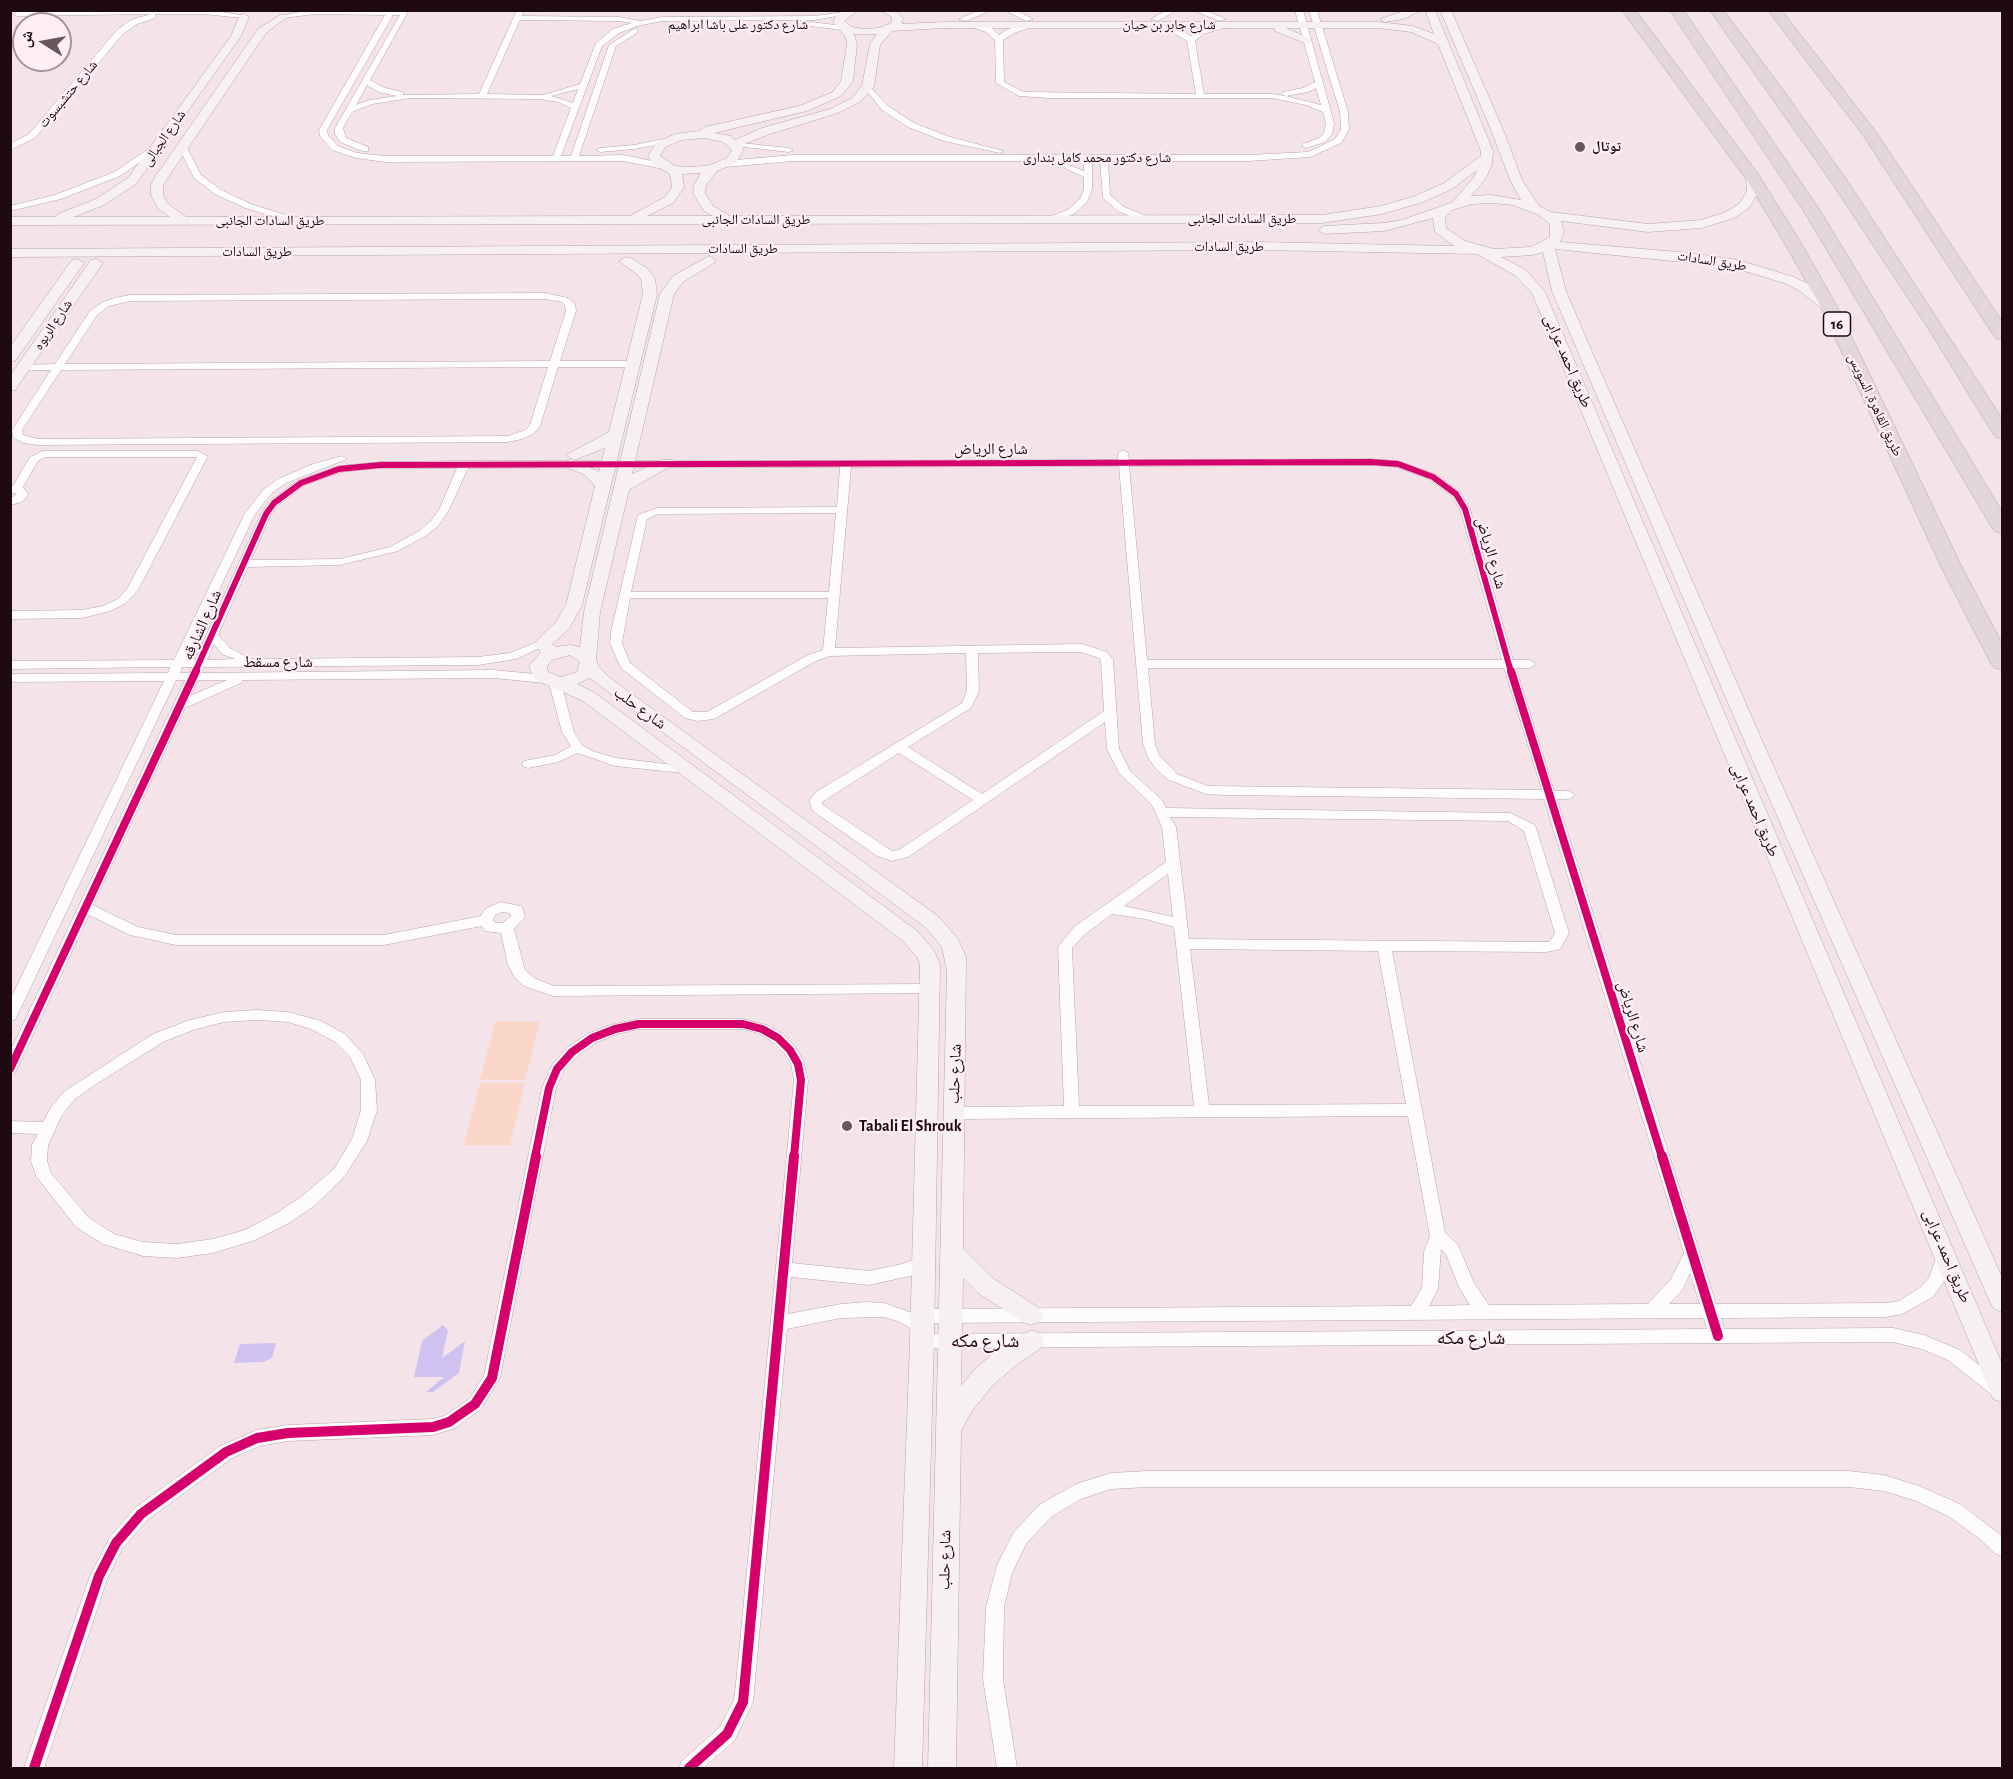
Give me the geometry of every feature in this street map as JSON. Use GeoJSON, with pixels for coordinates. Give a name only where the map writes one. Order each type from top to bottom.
{"type":"FeatureCollection","features":[{"type":"Feature","properties":{"kind":"highway","name":"طريق القاهرة, السويس"},"geometry":{"type":"LineString","coordinates":[[1628,10],[1752,176],[1791,240],[1828,307],[1951,566],[2002,663]]}},
{"type":"Feature","properties":{"kind":"highway","name":"16"},"geometry":{"type":"LineString","coordinates":[[1676,10],[1818,220],[2002,526]]}},
{"type":"Feature","properties":{"kind":"highway"},"geometry":{"type":"LineString","coordinates":[[1716,10],[1828,165],[1935,326],[2002,433]]}},
{"type":"Feature","properties":{"kind":"highway"},"geometry":{"type":"LineString","coordinates":[[1768,10],[1787,25]]}},
{"type":"Feature","properties":{"kind":"highway"},"geometry":{"type":"LineString","coordinates":[[1774,10],[1870,134],[2002,334]]}},
{"type":"Feature","properties":{"kind":"street"},"geometry":{"type":"LineString","coordinates":[[699,18],[727,10]]}},
{"type":"Feature","properties":{"kind":"street"},"geometry":{"type":"LineString","coordinates":[[744,10],[754,18]]}},
{"type":"Feature","properties":{"kind":"street"},"geometry":{"type":"LineString","coordinates":[[967,22],[989,10]]}},
{"type":"Feature","properties":{"kind":"street"},"geometry":{"type":"LineString","coordinates":[[1006,10],[1029,22]]}},
{"type":"Feature","properties":{"kind":"street"},"geometry":{"type":"LineString","coordinates":[[1155,22],[1174,10]]}},
{"type":"Feature","properties":{"kind":"street"},"geometry":{"type":"LineString","coordinates":[[1195,10],[1224,22]]}},
{"type":"Feature","properties":{"kind":"street","name":"شارع جابر بن حيان"},"geometry":{"type":"LineString","coordinates":[[1354,22],[1393,18],[1417,10]]}},
{"type":"Feature","properties":{"kind":"street"},"geometry":{"type":"LineString","coordinates":[[1430,10],[1476,119],[1487,157],[1491,183]]}},
{"type":"Feature","properties":{"kind":"street"},"geometry":{"type":"LineString","coordinates":[[1444,10],[1492,119],[1512,171],[1523,194],[1534,208]]}},
{"type":"Feature","properties":{"kind":"street"},"geometry":{"type":"LineString","coordinates":[[72,12],[214,12],[249,16],[305,12],[405,12]]}},
{"type":"Feature","properties":{"kind":"street"},"geometry":{"type":"LineString","coordinates":[[107,12],[120,21],[120,32]]}},
{"type":"Feature","properties":{"kind":"street","name":"شارع حتشبسوت"},"geometry":{"type":"LineString","coordinates":[[10,148],[32,136],[120,32],[134,22],[169,12]]}},
{"type":"Feature","properties":{"kind":"street"},"geometry":{"type":"LineString","coordinates":[[346,12],[372,20],[381,28]]}},
{"type":"Feature","properties":{"kind":"street"},"geometry":{"type":"LineString","coordinates":[[391,12],[327,122],[324,130],[328,142],[345,152],[363,157],[385,159],[558,154]]}},
{"type":"Feature","properties":{"kind":"street"},"geometry":{"type":"LineString","coordinates":[[405,12],[342,122],[339,134],[351,145],[374,151],[576,154],[623,158],[692,171],[719,166]]}},
{"type":"Feature","properties":{"kind":"street"},"geometry":{"type":"LineString","coordinates":[[576,154],[691,135],[803,109],[837,94],[847,81],[852,44],[850,36],[838,19],[849,12]]}},
{"type":"Feature","properties":{"kind":"street","name":"شارع دكتور على باشا ابراهيم"},"geometry":{"type":"LineString","coordinates":[[558,154],[599,45],[616,31],[642,22],[699,18],[814,18],[849,12]]}},
{"type":"Feature","properties":{"kind":"street"},"geometry":{"type":"LineString","coordinates":[[691,135],[717,136],[735,144],[766,131],[834,111],[856,100],[868,87],[875,45],[898,21],[889,12]]}},
{"type":"Feature","properties":{"kind":"street","name":"شارع جابر بن حيان"},"geometry":{"type":"LineString","coordinates":[[889,12],[917,18],[967,22]]}},
{"type":"Feature","properties":{"kind":"street","name":"شارع الجبالى"},"geometry":{"type":"LineString","coordinates":[[183,221],[162,205],[157,185],[262,31],[286,14]]}},
{"type":"Feature","properties":{"kind":"street"},"geometry":{"type":"LineString","coordinates":[[482,96],[518,14],[619,18],[642,22]]}},
{"type":"Feature","properties":{"kind":"street"},"geometry":{"type":"LineString","coordinates":[[1259,22],[1279,14]]}},
{"type":"Feature","properties":{"kind":"street"},"geometry":{"type":"LineString","coordinates":[[1334,14],[1354,22]]}},
{"type":"Feature","properties":{"kind":"street","name":"شارع الجبالى"},"geometry":{"type":"LineString","coordinates":[[50,221],[100,202],[132,181],[249,16]]}},
{"type":"Feature","properties":{"kind":"street","name":"شارع دكتور محمد كامل بندارى"},"geometry":{"type":"LineString","coordinates":[[719,166],[793,158],[1150,158],[1247,154],[1287,150],[1314,144],[1328,134],[1330,123],[1301,18]]}},
{"type":"Feature","properties":{"kind":"street","name":"شارع جابر بن حيان"},"geometry":{"type":"LineString","coordinates":[[843,28],[864,32],[967,22],[1259,22],[1316,18],[1403,27],[1423,32],[1443,42]]}},
{"type":"Feature","properties":{"kind":"street","name":"شارع دكتور محمد كامل بندارى"},"geometry":{"type":"LineString","coordinates":[[735,144],[804,151],[1247,154],[1286,157],[1310,153],[1330,147],[1343,136],[1345,129],[1344,112],[1316,18]]}},
{"type":"Feature","properties":{"kind":"street"},"geometry":{"type":"LineString","coordinates":[[967,22],[989,30],[999,39],[1000,83],[1022,94],[1272,96],[1308,102],[1328,111]]}},
{"type":"Feature","properties":{"kind":"street"},"geometry":{"type":"LineString","coordinates":[[999,39],[1029,22]]}},
{"type":"Feature","properties":{"kind":"street"},"geometry":{"type":"LineString","coordinates":[[1155,22],[1191,40],[1200,96]]}},
{"type":"Feature","properties":{"kind":"street"},"geometry":{"type":"LineString","coordinates":[[1191,40],[1200,32],[1224,22]]}},
{"type":"Feature","properties":{"kind":"street"},"geometry":{"type":"LineString","coordinates":[[1259,22],[1308,41]]}},
{"type":"Feature","properties":{"kind":"street"},"geometry":{"type":"LineString","coordinates":[[1323,42],[1335,31],[1354,22]]}},
{"type":"Feature","properties":{"kind":"street","name":"شارع دكتور على باشا ابراهيم"},"geometry":{"type":"LineString","coordinates":[[627,34],[648,27],[674,24],[803,24],[843,28]]}},
{"type":"Feature","properties":{"kind":"street"},"geometry":{"type":"LineString","coordinates":[[616,31],[627,34]]}},
{"type":"Feature","properties":{"kind":"street"},"geometry":{"type":"LineString","coordinates":[[576,154],[611,50],[627,34]]}},
{"type":"Feature","properties":{"kind":"street"},"geometry":{"type":"LineString","coordinates":[[365,81],[382,90],[411,96]]}},
{"type":"Feature","properties":{"kind":"street"},"geometry":{"type":"LineString","coordinates":[[1272,96],[1305,90],[1320,83]]}},
{"type":"Feature","properties":{"kind":"street"},"geometry":{"type":"LineString","coordinates":[[539,97],[585,85]]}},
{"type":"Feature","properties":{"kind":"street"},"geometry":{"type":"LineString","coordinates":[[868,87],[885,108],[910,125],[947,139],[1000,151]]}},
{"type":"Feature","properties":{"kind":"street"},"geometry":{"type":"LineString","coordinates":[[348,111],[370,102],[411,96],[539,97],[560,100],[576,107]]}},
{"type":"Feature","properties":{"kind":"street"},"geometry":{"type":"LineString","coordinates":[[1476,119],[1492,119]]}},
{"type":"Feature","properties":{"kind":"street"},"geometry":{"type":"LineString","coordinates":[[327,122],[342,122]]}},
{"type":"Feature","properties":{"kind":"street"},"geometry":{"type":"LineString","coordinates":[[621,221],[649,212],[669,200],[678,187],[676,174],[654,156],[656,150],[669,140]]}},
{"type":"Feature","properties":{"kind":"street"},"geometry":{"type":"LineString","coordinates":[[728,220],[708,208],[699,193],[700,185],[719,166],[737,154],[735,144]]}},
{"type":"Feature","properties":{"kind":"street"},"geometry":{"type":"LineString","coordinates":[[10,209],[58,197],[89,186],[132,165],[158,146]]}},
{"type":"Feature","properties":{"kind":"street"},"geometry":{"type":"LineString","coordinates":[[182,146],[197,176],[218,192],[248,206],[300,221]]}},
{"type":"Feature","properties":{"kind":"street","name":"طريق السادات الجانبى"},"geometry":{"type":"LineString","coordinates":[[10,221],[825,221],[1330,218],[1392,207],[1435,193],[1487,157]]}},
{"type":"Feature","properties":{"kind":"street"},"geometry":{"type":"LineString","coordinates":[[1036,158],[1065,165],[1088,176]]}},
{"type":"Feature","properties":{"kind":"street"},"geometry":{"type":"LineString","coordinates":[[1053,219],[1072,211],[1088,195],[1088,158]]}},
{"type":"Feature","properties":{"kind":"street"},"geometry":{"type":"LineString","coordinates":[[1104,158],[1106,196],[1112,203],[1127,212],[1146,219]]}},
{"type":"Feature","properties":{"kind":"street"},"geometry":{"type":"LineString","coordinates":[[1104,177],[1119,167],[1150,158]]}},
{"type":"Feature","properties":{"kind":"street"},"geometry":{"type":"LineString","coordinates":[[1458,203],[1491,183],[1508,181],[1512,171]]}},
{"type":"Feature","properties":{"kind":"street","name":"طريق السادات"},"geometry":{"type":"LineString","coordinates":[[1549,216],[1648,228],[1702,224],[1730,215],[1745,205],[1752,191],[1752,176]]}},
{"type":"Feature","properties":{"kind":"street"},"geometry":{"type":"LineString","coordinates":[[1458,203],[1492,199],[1515,202],[1534,208],[1549,216],[1556,224],[1558,231],[1556,238],[1549,245]]}},
{"type":"Feature","properties":{"kind":"street","name":"طريق السادات"},"geometry":{"type":"LineString","coordinates":[[10,232],[1350,230],[1405,223],[1445,210],[1458,203]]}},
{"type":"Feature","properties":{"kind":"street","name":"طريق احمد عرابى"},"geometry":{"type":"LineString","coordinates":[[1445,210],[1439,217],[1440,229],[1453,241],[1479,250],[1513,268],[1528,279],[1538,292],[1725,739],[1946,1253],[2002,1392]]}},
{"type":"Feature","properties":{"kind":"street"},"geometry":{"type":"LineString","coordinates":[[1239,219],[1265,230]]}},
{"type":"Feature","properties":{"kind":"street"},"geometry":{"type":"LineString","coordinates":[[431,221],[459,232]]}},
{"type":"Feature","properties":{"kind":"street"},"geometry":{"type":"LineString","coordinates":[[504,232],[537,221]]}},
{"type":"Feature","properties":{"kind":"street"},"geometry":{"type":"LineString","coordinates":[[825,221],[843,230]]}},
{"type":"Feature","properties":{"kind":"street","name":"طريق السادات"},"geometry":{"type":"LineString","coordinates":[[10,253],[1260,246],[1479,250],[1515,254],[1549,245],[1691,257],[1733,263],[1790,280],[1805,288],[1828,307]]}},
{"type":"Feature","properties":{"kind":"street","name":"طريق احمد عرابى"},"geometry":{"type":"LineString","coordinates":[[1549,245],[1559,291],[1752,738],[2002,1302]]}},
{"type":"Feature","properties":{"kind":"street","name":"طريق السادات الجانبى"},"geometry":{"type":"LineString","coordinates":[[10,263],[1225,258],[1243,256],[1260,246]]}},
{"type":"Feature","properties":{"kind":"street"},"geometry":{"type":"LineString","coordinates":[[439,261],[472,251],[494,261]]}},
{"type":"Feature","properties":{"kind":"street"},"geometry":{"type":"LineString","coordinates":[[190,262],[225,252]]}},
{"type":"Feature","properties":{"kind":"street"},"geometry":{"type":"LineString","coordinates":[[626,261],[643,272],[650,286],[572,612],[557,632],[546,656],[538,666],[537,671],[554,682],[577,679],[589,663],[592,612],[667,294],[671,286],[687,272],[709,260]]}},
{"type":"Feature","properties":{"kind":"street","name":"شارع الربوه"},"geometry":{"type":"LineString","coordinates":[[10,358],[77,263]]}},
{"type":"Feature","properties":{"kind":"street","name":"شارع الربوه"},"geometry":{"type":"LineString","coordinates":[[10,387],[96,263]]}},
{"type":"Feature","properties":{"kind":"street"},"geometry":{"type":"LineString","coordinates":[[556,296],[570,304],[571,311],[536,426],[529,432],[508,439],[27,441],[18,437],[17,430],[20,422],[58,367],[93,313],[106,303],[130,297],[556,296]]}},
{"type":"Feature","properties":{"kind":"street"},"geometry":{"type":"LineString","coordinates":[[48,305],[68,304]]}},
{"type":"Feature","properties":{"kind":"street"},"geometry":{"type":"LineString","coordinates":[[1556,331],[1576,330]]}},
{"type":"Feature","properties":{"kind":"street"},"geometry":{"type":"LineString","coordinates":[[25,367],[632,364]]}},
{"type":"Feature","properties":{"kind":"street"},"geometry":{"type":"LineString","coordinates":[[602,484],[573,460],[615,435]]}},
{"type":"Feature","properties":{"kind":"street"},"geometry":{"type":"LineString","coordinates":[[10,502],[22,496],[21,490],[13,489],[34,459],[43,454],[197,454],[203,456],[132,590],[122,601],[106,609],[82,614],[10,615]]}},
{"type":"Feature","properties":{"kind":"street","name":"شارع الشارقه"},"geometry":{"type":"LineString","coordinates":[[10,1016],[250,513],[268,491],[282,481],[317,466],[356,457],[573,460]]}},
{"type":"Feature","properties":{"kind":"street"},"geometry":{"type":"LineString","coordinates":[[1124,458],[1149,744],[1152,756],[1167,772],[1189,785],[1225,791],[1569,795]]}},
{"type":"Feature","properties":{"kind":"street","name":"شارع الرياض"},"geometry":{"type":"LineString","coordinates":[[609,459],[668,463],[846,463],[1124,458],[1371,462],[1404,466],[1433,477],[1456,494],[1465,509],[1510,664],[1718,1336]]}},
{"type":"Feature","properties":{"kind":"street","name":"شارع الشارقه"},"geometry":{"type":"LineString","coordinates":[[10,1069],[200,662],[266,514],[274,503],[301,483],[329,472],[359,466],[609,459]]}},
{"type":"Feature","properties":{"kind":"street"},"geometry":{"type":"LineString","coordinates":[[621,488],[643,474],[668,463]]}},
{"type":"Feature","properties":{"kind":"street"},"geometry":{"type":"LineString","coordinates":[[830,652],[846,463]]}},
{"type":"Feature","properties":{"kind":"street"},"geometry":{"type":"LineString","coordinates":[[244,564],[340,562],[394,549],[434,524],[444,510],[464,464]]}},
{"type":"Feature","properties":{"kind":"street"},"geometry":{"type":"LineString","coordinates":[[842,510],[657,511],[646,514],[640,520],[617,632],[619,654],[634,674],[693,717],[710,717],[812,658],[830,652],[1082,648],[1097,651],[1107,660],[1113,750],[1125,773],[1157,803],[1169,827],[1202,1111]]}},
{"type":"Feature","properties":{"kind":"street"},"geometry":{"type":"LineString","coordinates":[[625,595],[834,595]]}},
{"type":"Feature","properties":{"kind":"street"},"geometry":{"type":"LineString","coordinates":[[212,635],[226,651],[250,662]]}},
{"type":"Feature","properties":{"kind":"street"},"geometry":{"type":"LineString","coordinates":[[548,649],[576,651],[589,663]]}},
{"type":"Feature","properties":{"kind":"street","name":"شارع مسقط"},"geometry":{"type":"LineString","coordinates":[[10,665],[478,661],[548,649]]}},
{"type":"Feature","properties":{"kind":"street"},"geometry":{"type":"LineString","coordinates":[[972,649],[973,692],[971,700],[963,708],[817,798],[816,805],[882,853],[892,856],[903,854],[1110,713]]}},
{"type":"Feature","properties":{"kind":"street","name":"شارع حلب"},"geometry":{"type":"LineString","coordinates":[[589,663],[604,682],[932,922],[942,933],[956,957],[942,1768]]}},
{"type":"Feature","properties":{"kind":"street"},"geometry":{"type":"LineString","coordinates":[[1142,664],[1530,664]]}},
{"type":"Feature","properties":{"kind":"street","name":"شارع مسقط"},"geometry":{"type":"LineString","coordinates":[[10,678],[494,674],[554,682]]}},
{"type":"Feature","properties":{"kind":"street"},"geometry":{"type":"LineString","coordinates":[[179,706],[248,676]]}},
{"type":"Feature","properties":{"kind":"street"},"geometry":{"type":"LineString","coordinates":[[554,682],[568,732],[578,748],[601,759],[690,771]]}},
{"type":"Feature","properties":{"kind":"street","name":"شارع حلب"},"geometry":{"type":"LineString","coordinates":[[554,682],[589,697],[909,934],[926,954],[930,964],[922,1328],[908,1768]]}},
{"type":"Feature","properties":{"kind":"street"},"geometry":{"type":"LineString","coordinates":[[1725,739],[1752,738]]}},
{"type":"Feature","properties":{"kind":"street"},"geometry":{"type":"LineString","coordinates":[[899,747],[982,800]]}},
{"type":"Feature","properties":{"kind":"street"},"geometry":{"type":"LineString","coordinates":[[528,764],[558,758],[578,748]]}},
{"type":"Feature","properties":{"kind":"street"},"geometry":{"type":"LineString","coordinates":[[1163,812],[1502,817],[1518,820],[1530,828],[1562,933],[1555,945],[1537,948],[1183,944]]}},
{"type":"Feature","properties":{"kind":"street"},"geometry":{"type":"LineString","coordinates":[[1072,1112],[1065,947],[1073,935],[1173,864]]}},
{"type":"Feature","properties":{"kind":"street"},"geometry":{"type":"LineString","coordinates":[[85,907],[135,931],[176,940],[384,940],[486,920],[495,909],[512,907],[516,909],[518,917],[507,928],[490,927],[486,920]]}},
{"type":"Feature","properties":{"kind":"street"},"geometry":{"type":"LineString","coordinates":[[1111,909],[1146,914],[1181,924]]}},
{"type":"Feature","properties":{"kind":"street"},"geometry":{"type":"LineString","coordinates":[[507,928],[515,965],[520,974],[529,982],[553,991],[930,989]]}},
{"type":"Feature","properties":{"kind":"street"},"geometry":{"type":"LineString","coordinates":[[1384,946],[1438,1236],[1432,1252],[1430,1289],[1416,1312]]}},
{"type":"Feature","properties":{"kind":"street"},"geometry":{"type":"LineString","coordinates":[[257,1015],[288,1017],[316,1025],[339,1038],[356,1054],[368,1080],[369,1110],[363,1131],[339,1173],[308,1202],[283,1218],[249,1235],[213,1246],[177,1251],[143,1249],[109,1239],[82,1222],[44,1176],[39,1161],[40,1145],[47,1128],[56,1111],[69,1095],[158,1038],[224,1017],[257,1015]]}},
{"type":"Feature","properties":{"kind":"street"},"geometry":{"type":"LineString","coordinates":[[34,1768],[99,1576],[116,1543],[141,1514],[226,1452],[257,1438],[288,1433],[434,1427],[449,1422],[475,1404],[492,1378],[549,1088],[558,1069],[572,1052],[592,1038],[615,1029],[639,1024],[743,1024],[770,1034],[790,1050],[798,1064],[801,1080],[746,1684],[743,1702],[727,1734],[689,1768]]}},
{"type":"Feature","properties":{"kind":"street"},"geometry":{"type":"LineString","coordinates":[[954,1113],[1415,1110]]}},
{"type":"Feature","properties":{"kind":"street"},"geometry":{"type":"LineString","coordinates":[[10,1127],[47,1128]]}},
{"type":"Feature","properties":{"kind":"street"},"geometry":{"type":"LineString","coordinates":[[1438,1236],[1452,1251],[1467,1287],[1484,1312]]}},
{"type":"Feature","properties":{"kind":"street"},"geometry":{"type":"LineString","coordinates":[[950,1250],[986,1286],[1031,1315]]}},
{"type":"Feature","properties":{"kind":"street","name":"شارع مكه"},"geometry":{"type":"LineString","coordinates":[[922,1328],[950,1316],[1886,1310],[1902,1306],[1928,1292],[1936,1281],[1946,1253]]}},
{"type":"Feature","properties":{"kind":"street"},"geometry":{"type":"LineString","coordinates":[[1652,1311],[1677,1284],[1692,1254]]}},
{"type":"Feature","properties":{"kind":"street"},"geometry":{"type":"LineString","coordinates":[[784,1269],[868,1278],[904,1271],[923,1263]]}},
{"type":"Feature","properties":{"kind":"street"},"geometry":{"type":"LineString","coordinates":[[779,1323],[841,1311],[866,1309],[884,1310],[905,1317],[922,1328]]}},
{"type":"Feature","properties":{"kind":"street","name":"شارع مكه"},"geometry":{"type":"LineString","coordinates":[[922,1328],[949,1341],[1878,1335],[1924,1342],[1954,1355],[2002,1392]]}},
{"type":"Feature","properties":{"kind":"street"},"geometry":{"type":"LineString","coordinates":[[948,1430],[963,1403],[983,1378],[1006,1358],[1032,1341]]}},
{"type":"Feature","properties":{"kind":"street"},"geometry":{"type":"LineString","coordinates":[[1007,1768],[993,1679],[995,1607],[1003,1571],[1020,1538],[1045,1512],[1076,1492],[1110,1481],[1147,1479],[1849,1479],[1884,1483],[1919,1494],[1954,1510],[1986,1533],[2002,1548]]}},
{"type":"Feature","properties":{"kind":"shaded area"},"geometry":{"type":"Polygon","coordinates":[[[496,1021],[539,1022],[525,1080],[480,1080],[496,1021]]]}},
{"type":"Feature","properties":{"kind":"shaded area"},"geometry":{"type":"Polygon","coordinates":[[[480,1083],[525,1083],[510,1145],[464,1145],[480,1083]]]}},
{"type":"Feature","properties":{"kind":"shaded area"},"geometry":{"type":"Polygon","coordinates":[[[443,1325],[448,1330],[442,1358],[465,1341],[459,1373],[433,1392],[426,1392],[444,1377],[414,1377],[422,1341],[443,1325]]]}},
{"type":"Feature","properties":{"kind":"shaded area"},"geometry":{"type":"Polygon","coordinates":[[[276,1343],[272,1358],[263,1362],[234,1363],[240,1344],[276,1343]]]}},
{"type":"Feature","properties":{"kind":"cycle path"},"geometry":{"type":"LineString","coordinates":[[10,1069],[200,662],[266,514],[274,503],[301,483],[339,469],[380,465],[1371,462],[1398,464],[1433,477],[1456,494],[1465,509],[1504,649],[1718,1336]]}},
{"type":"Feature","properties":{"kind":"cycle path"},"geometry":{"type":"LineString","coordinates":[[34,1768],[99,1576],[116,1543],[141,1514],[226,1452],[257,1438],[288,1433],[433,1427],[449,1422],[475,1404],[492,1378],[549,1088],[557,1069],[572,1052],[592,1038],[615,1029],[639,1024],[743,1024],[762,1029],[778,1038],[790,1050],[798,1064],[801,1080],[746,1684],[743,1702],[727,1734],[689,1768]]}},
{"type":"Feature","properties":{"kind":"place","name":"توتال"},"geometry":{"type":"Point","coordinates":[1580,147]}},
{"type":"Feature","properties":{"kind":"place","name":"Tabali El Shrouk"},"geometry":{"type":"Point","coordinates":[847,1126]}}]}
